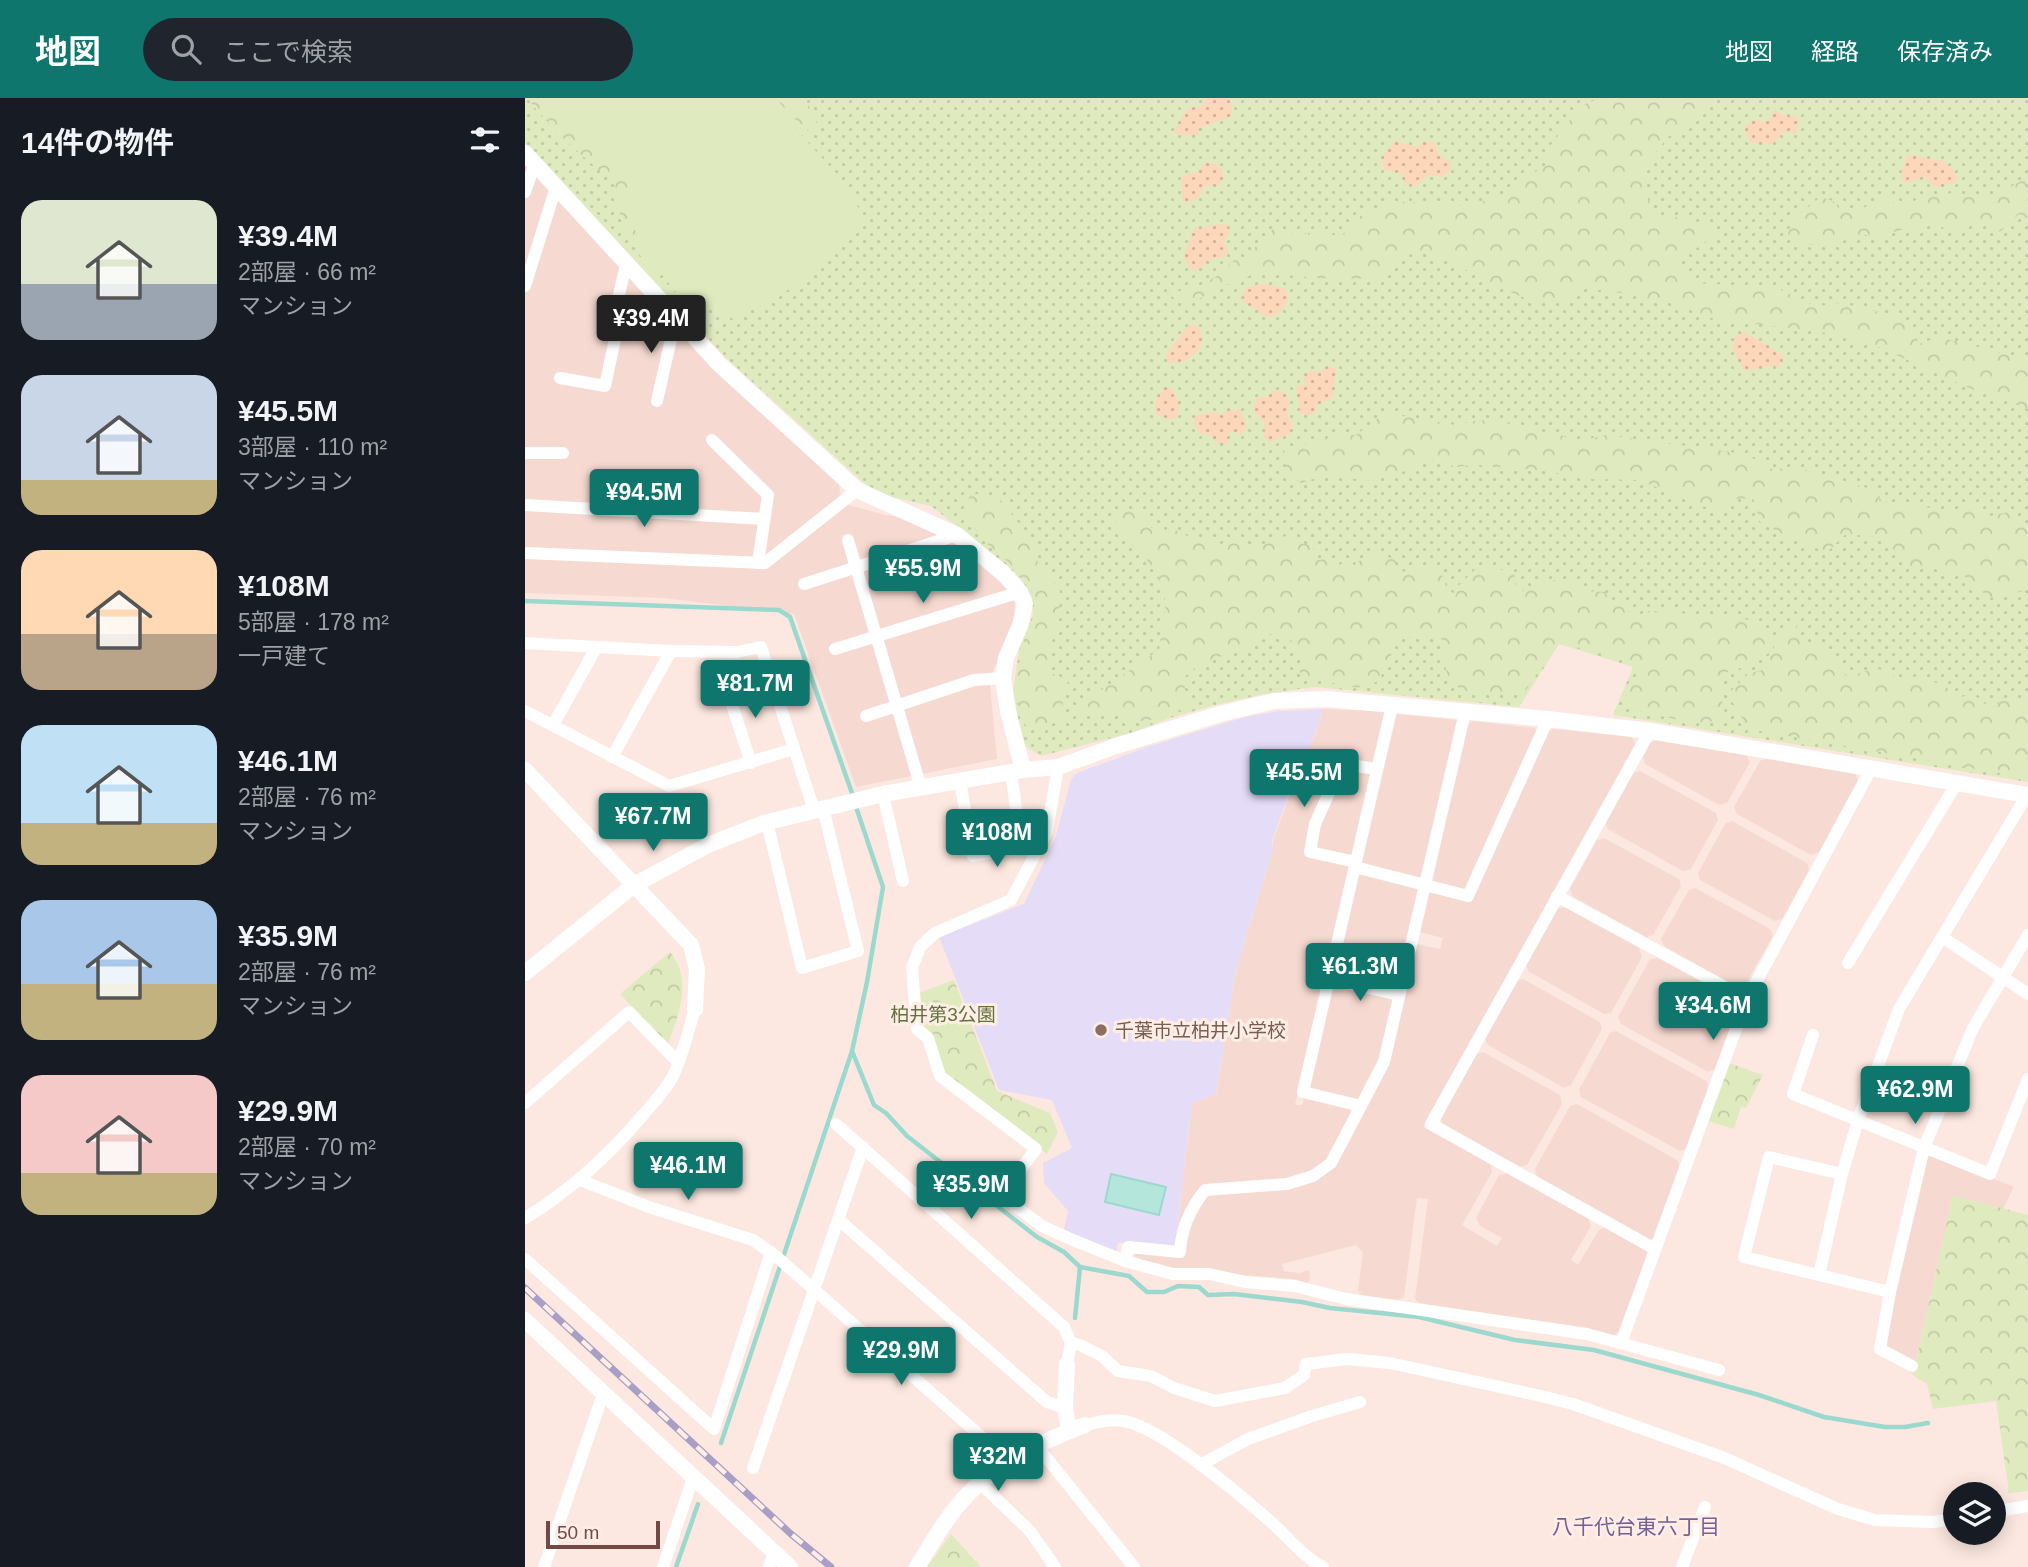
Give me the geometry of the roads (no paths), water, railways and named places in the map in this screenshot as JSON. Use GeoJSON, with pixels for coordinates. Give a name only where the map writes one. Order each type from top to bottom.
{"type":"FeatureCollection","features":[{"type":"Feature","properties":{"kind":"street"},"geometry":{"type":"LineString","coordinates":[[530,158],[719,364],[857,490],[957,534],[1004,574],[1020,592],[1025,604],[1020,626],[1006,658],[1003,678],[1017,771],[1020,837],[1014,843],[1002,846],[994,852],[973,856],[960,781]]}},
{"type":"Feature","properties":{"kind":"street"},"geometry":{"type":"LineString","coordinates":[[525,192],[530,158]]}},
{"type":"Feature","properties":{"kind":"street"},"geometry":{"type":"LineString","coordinates":[[525,286],[556,187]]}},
{"type":"Feature","properties":{"kind":"street"},"geometry":{"type":"LineString","coordinates":[[560,378],[605,386],[615,339],[610,332],[627,265]]}},
{"type":"Feature","properties":{"kind":"street"},"geometry":{"type":"LineString","coordinates":[[657,401],[676,317]]}},
{"type":"Feature","properties":{"kind":"street"},"geometry":{"type":"LineString","coordinates":[[712,440],[768,495],[758,563]]}},
{"type":"Feature","properties":{"kind":"street"},"geometry":{"type":"LineString","coordinates":[[525,453],[562,453]]}},
{"type":"Feature","properties":{"kind":"street"},"geometry":{"type":"LineString","coordinates":[[525,553],[765,563],[857,490]]}},
{"type":"Feature","properties":{"kind":"street"},"geometry":{"type":"LineString","coordinates":[[525,505],[764,519]]}},
{"type":"Feature","properties":{"kind":"street"},"geometry":{"type":"LineString","coordinates":[[804,584],[957,534]]}},
{"type":"Feature","properties":{"kind":"street"},"geometry":{"type":"LineString","coordinates":[[848,540],[921,788]]}},
{"type":"Feature","properties":{"kind":"street"},"geometry":{"type":"LineString","coordinates":[[835,649],[1020,592]]}},
{"type":"Feature","properties":{"kind":"street"},"geometry":{"type":"LineString","coordinates":[[525,643],[671,651],[737,652],[761,648],[794,749],[818,809],[858,951],[802,968],[767,822]]}},
{"type":"Feature","properties":{"kind":"street"},"geometry":{"type":"LineString","coordinates":[[553,725],[596,648]]}},
{"type":"Feature","properties":{"kind":"street"},"geometry":{"type":"LineString","coordinates":[[612,757],[671,651]]}},
{"type":"Feature","properties":{"kind":"street"},"geometry":{"type":"LineString","coordinates":[[866,716],[974,680],[1003,678]]}},
{"type":"Feature","properties":{"kind":"street"},"geometry":{"type":"LineString","coordinates":[[751,762],[730,699],[774,685]]}},
{"type":"Feature","properties":{"kind":"street"},"geometry":{"type":"LineString","coordinates":[[525,973],[634,885],[708,845],[767,822],[883,794],[1017,771],[1058,767],[1220,714],[1274,701],[1326,699],[1650,731],[2027,795],[1899,1009],[1858,1121],[1842,1174],[1819,1275]]}},
{"type":"Feature","properties":{"kind":"street"},"geometry":{"type":"LineString","coordinates":[[1360,1106],[1303,1092],[1392,705]]}},
{"type":"Feature","properties":{"kind":"street"},"geometry":{"type":"LineString","coordinates":[[525,711],[669,786],[794,749]]}},
{"type":"Feature","properties":{"kind":"street"},"geometry":{"type":"LineString","coordinates":[[1125,1261],[1128,1247],[1180,1252],[1181,1231],[1188,1223],[1193,1205],[1205,1190],[1287,1184],[1313,1176],[1331,1163],[1384,1062],[1465,712]]}},
{"type":"Feature","properties":{"kind":"street"},"geometry":{"type":"LineString","coordinates":[[1377,769],[1342,764],[1315,824],[1310,852],[1468,896],[1548,719]]}},
{"type":"Feature","properties":{"kind":"street"},"geometry":{"type":"LineString","coordinates":[[1650,731],[1431,1124],[1655,1249]]}},
{"type":"Feature","properties":{"kind":"street"},"geometry":{"type":"LineString","coordinates":[[1058,767],[1047,832],[1011,900],[935,933],[920,947],[912,968],[917,1029],[928,1038],[940,1076],[1036,1149],[1020,1170],[1015,1206],[1042,1226],[1125,1261],[1173,1274],[1209,1274],[1245,1282],[1295,1286],[1346,1299],[1587,1334],[1719,1370]]}},
{"type":"Feature","properties":{"kind":"street"},"geometry":{"type":"LineString","coordinates":[[1621,1343],[1747,999],[1871,769]]}},
{"type":"Feature","properties":{"kind":"street"},"geometry":{"type":"LineString","coordinates":[[525,770],[691,945],[697,969],[695,1009],[671,1079],[628,1132],[580,1180],[530,1215],[525,1201]]}},
{"type":"Feature","properties":{"kind":"street"},"geometry":{"type":"LineString","coordinates":[[1848,963],[1957,783]]}},
{"type":"Feature","properties":{"kind":"street"},"geometry":{"type":"LineString","coordinates":[[883,794],[903,881]]}},
{"type":"Feature","properties":{"kind":"street"},"geometry":{"type":"LineString","coordinates":[[1557,896],[1747,999]]}},
{"type":"Feature","properties":{"kind":"street"},"geometry":{"type":"LineString","coordinates":[[1912,1366],[1880,1349],[1890,1292],[1924,1148],[1973,1028],[2028,935]]}},
{"type":"Feature","properties":{"kind":"street"},"geometry":{"type":"LineString","coordinates":[[1942,936],[2028,994]]}},
{"type":"Feature","properties":{"kind":"street"},"geometry":{"type":"LineString","coordinates":[[1329,979],[1399,995]]}},
{"type":"Feature","properties":{"kind":"street"},"geometry":{"type":"LineString","coordinates":[[525,1103],[629,1012],[678,1062]]}},
{"type":"Feature","properties":{"kind":"street"},"geometry":{"type":"LineString","coordinates":[[1813,1034],[1793,1094],[1990,1174],[2028,1079]]}},
{"type":"Feature","properties":{"kind":"street"},"geometry":{"type":"LineString","coordinates":[[836,1124],[1064,1327],[1071,1343],[1065,1408],[1069,1431]]}},
{"type":"Feature","properties":{"kind":"street"},"geometry":{"type":"LineString","coordinates":[[753,1468],[863,1147]]}},
{"type":"Feature","properties":{"kind":"street"},"geometry":{"type":"LineString","coordinates":[[1842,1174],[1769,1157],[1744,1257],[1890,1292]]}},
{"type":"Feature","properties":{"kind":"street"},"geometry":{"type":"LineString","coordinates":[[580,1180],[649,1207],[753,1240],[774,1254],[1009,1461]]}},
{"type":"Feature","properties":{"kind":"street"},"geometry":{"type":"LineString","coordinates":[[839,1220],[1047,1402],[1065,1408]]}},
{"type":"Feature","properties":{"kind":"street"},"geometry":{"type":"LineString","coordinates":[[525,1259],[714,1429],[774,1254]]}},
{"type":"Feature","properties":{"kind":"street"},"geometry":{"type":"LineString","coordinates":[[525,1320],[693,1478],[771,1560],[790,1567]]}},
{"type":"Feature","properties":{"kind":"street"},"geometry":{"type":"LineString","coordinates":[[1071,1343],[1103,1356],[1118,1371],[1151,1376],[1174,1388],[1215,1401],[1285,1388],[1304,1375],[1306,1364],[1347,1359],[1390,1363],[1573,1404],[1722,1457],[1838,1509],[1875,1520],[1943,1521]]}},
{"type":"Feature","properties":{"kind":"street"},"geometry":{"type":"LineString","coordinates":[[544,1567],[603,1394]]}},
{"type":"Feature","properties":{"kind":"street"},"geometry":{"type":"LineString","coordinates":[[1200,1465],[1248,1439],[1360,1402]]}},
{"type":"Feature","properties":{"kind":"street"},"geometry":{"type":"LineString","coordinates":[[916,1567],[959,1504],[980,1483],[1009,1461],[1037,1446],[1085,1424],[1105,1420],[1139,1425],[1157,1434],[1200,1465],[1323,1567]]}},
{"type":"Feature","properties":{"kind":"street"},"geometry":{"type":"LineString","coordinates":[[1037,1446],[1134,1567]]}},
{"type":"Feature","properties":{"kind":"street"},"geometry":{"type":"LineString","coordinates":[[663,1567],[693,1478]]}},
{"type":"Feature","properties":{"kind":"street"},"geometry":{"type":"LineString","coordinates":[[980,1483],[1030,1531],[1055,1567]]}},
{"type":"Feature","properties":{"kind":"street"},"geometry":{"type":"LineString","coordinates":[[2006,1510],[2028,1506]]}},
{"type":"Feature","properties":{"kind":"street"},"geometry":{"type":"LineString","coordinates":[[1682,1567],[1705,1507]]}},
{"type":"Feature","properties":{"kind":"water"},"geometry":{"type":"Polygon","coordinates":[[[1111,1174],[1166,1187],[1159,1215],[1105,1202],[1111,1174]]]}},
{"type":"Feature","properties":{"kind":"waterway"},"geometry":{"type":"LineString","coordinates":[[525,601],[779,610],[790,617],[853,796]]}},
{"type":"Feature","properties":{"kind":"waterway"},"geometry":{"type":"LineString","coordinates":[[721,1443],[852,1051],[867,982],[883,887],[855,804]]}},
{"type":"Feature","properties":{"kind":"waterway"},"geometry":{"type":"LineString","coordinates":[[852,1051],[874,1105],[886,1113],[907,1136],[1037,1237],[1064,1252],[1080,1267],[1129,1276],[1147,1292],[1164,1292],[1178,1286],[1199,1287],[1208,1295],[1234,1294],[1419,1317],[1515,1340],[1594,1350],[1759,1395],[1824,1417],[1885,1427],[1928,1423]]}},
{"type":"Feature","properties":{"kind":"waterway"},"geometry":{"type":"LineString","coordinates":[[1075,1318],[1080,1267]]}},
{"type":"Feature","properties":{"kind":"waterway"},"geometry":{"type":"LineString","coordinates":[[676,1567],[698,1504]]}},
{"type":"Feature","properties":{"kind":"railway"},"geometry":{"type":"LineString","coordinates":[[525,1288],[791,1534],[831,1567]]}},
{"type":"Feature","properties":{"kind":"place","name":"千葉市立柏井小学校"},"geometry":{"type":"Point","coordinates":[1101,1030]}},
{"type":"Feature","properties":{"kind":"district","name":"八千代台東六丁目"},"geometry":{"type":"Point","coordinates":[1636,1526]}},
{"type":"Feature","properties":{"kind":"park label","name":"柏井第3公園"},"geometry":{"type":"Point","coordinates":[943,1014]}}]}
